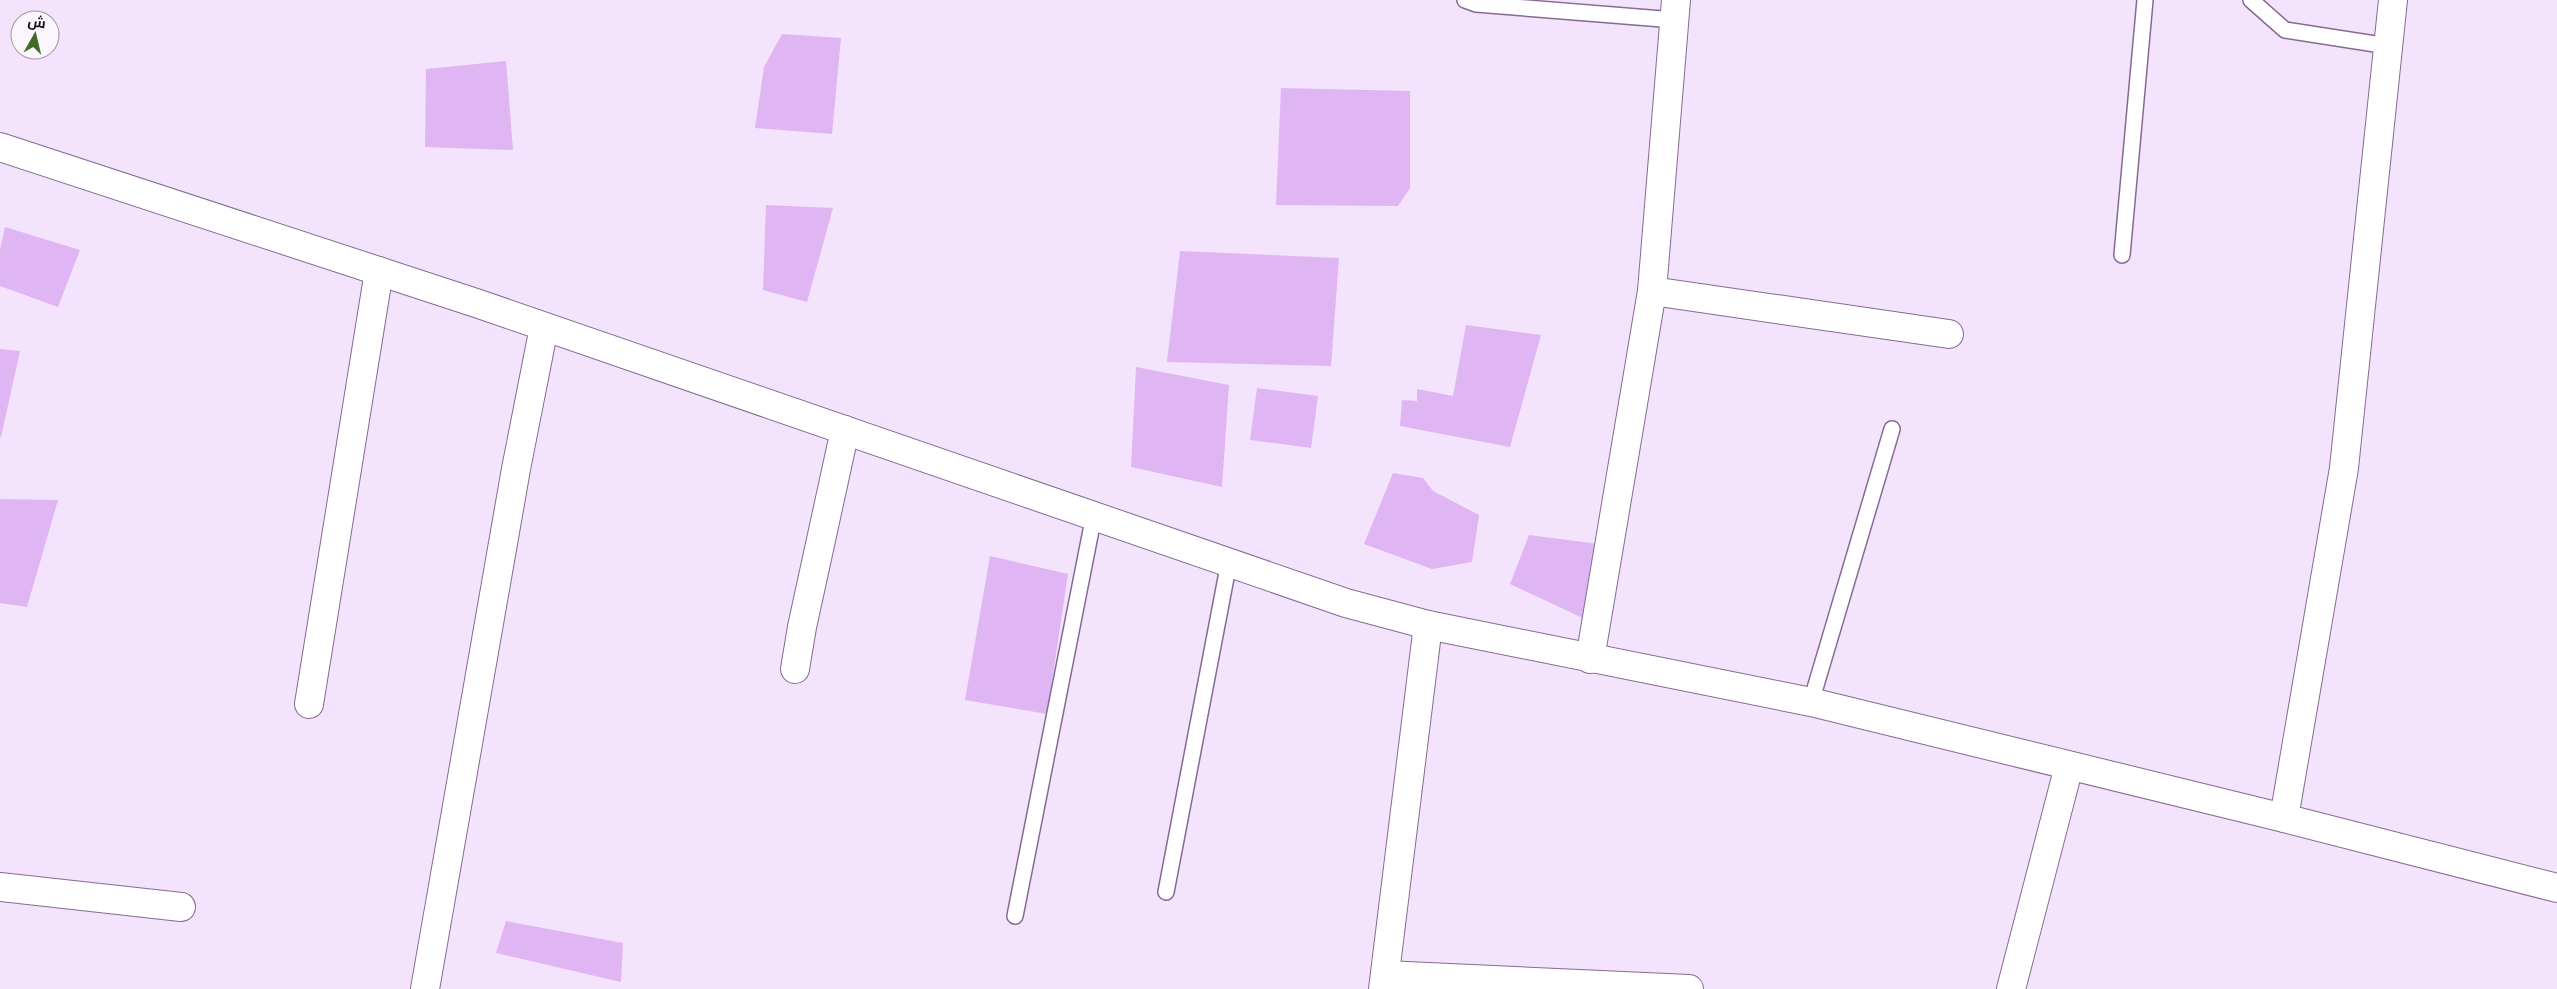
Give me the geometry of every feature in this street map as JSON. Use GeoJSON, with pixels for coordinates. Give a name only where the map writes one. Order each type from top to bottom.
{"type":"FeatureCollection","features":[{"type":"Feature","properties":{"kind":"street"},"geometry":{"type":"LineString","coordinates":[[2284,818],[2344,468],[2393,0]]}},
{"type":"Feature","properties":{"kind":"street"},"geometry":{"type":"LineString","coordinates":[[1590,659],[1652,291],[1676,10]]}},
{"type":"Feature","properties":{"kind":"street"},"geometry":{"type":"LineString","coordinates":[[0,147],[544,326],[1346,603],[1428,625],[1811,702],[2284,818],[2557,888]]}},
{"type":"Feature","properties":{"kind":"street"},"geometry":{"type":"LineString","coordinates":[[309,704],[379,271]]}},
{"type":"Feature","properties":{"kind":"street"},"geometry":{"type":"LineString","coordinates":[[1652,291],[1949,334]]}},
{"type":"Feature","properties":{"kind":"street"},"geometry":{"type":"LineString","coordinates":[[425,989],[516,468],[544,326]]}},
{"type":"Feature","properties":{"kind":"street"},"geometry":{"type":"LineString","coordinates":[[795,669],[845,430]]}},
{"type":"Feature","properties":{"kind":"street"},"geometry":{"type":"LineString","coordinates":[[1428,625],[1384,982],[1689,989]]}},
{"type":"Feature","properties":{"kind":"street"},"geometry":{"type":"LineString","coordinates":[[2011,989],[2069,766]]}},
{"type":"Feature","properties":{"kind":"street"},"geometry":{"type":"LineString","coordinates":[[0,888],[181,907]]}},
{"type":"Feature","properties":{"kind":"lane"},"geometry":{"type":"LineString","coordinates":[[1465,0],[1476,4],[1676,10]]}},
{"type":"Feature","properties":{"kind":"lane"},"geometry":{"type":"LineString","coordinates":[[2122,255],[2145,0]]}},
{"type":"Feature","properties":{"kind":"lane"},"geometry":{"type":"LineString","coordinates":[[2251,0],[2285,30],[2388,46]]}},
{"type":"Feature","properties":{"kind":"lane"},"geometry":{"type":"LineString","coordinates":[[1811,702],[1892,429]]}},
{"type":"Feature","properties":{"kind":"lane"},"geometry":{"type":"LineString","coordinates":[[1015,916],[1094,515]]}},
{"type":"Feature","properties":{"kind":"lane"},"geometry":{"type":"LineString","coordinates":[[1166,892],[1229,562]]}},
{"type":"Feature","properties":{"kind":"building"},"geometry":{"type":"Polygon","coordinates":[[[782,34],[841,38],[832,134],[755,128],[764,67],[782,34]]]}},
{"type":"Feature","properties":{"kind":"building"},"geometry":{"type":"Polygon","coordinates":[[[506,61],[513,150],[425,147],[426,69],[506,61]]]}},
{"type":"Feature","properties":{"kind":"building"},"geometry":{"type":"Polygon","coordinates":[[[1281,88],[1410,91],[1410,188],[1398,206],[1276,205],[1281,88]]]}},
{"type":"Feature","properties":{"kind":"building"},"geometry":{"type":"Polygon","coordinates":[[[766,205],[833,208],[807,302],[763,290],[766,205]]]}},
{"type":"Feature","properties":{"kind":"building"},"geometry":{"type":"Polygon","coordinates":[[[5,227],[80,250],[58,307],[0,286],[0,249],[5,227]]]}},
{"type":"Feature","properties":{"kind":"building"},"geometry":{"type":"Polygon","coordinates":[[[1180,251],[1339,258],[1331,366],[1167,362],[1180,251]]]}},
{"type":"Feature","properties":{"kind":"building"},"geometry":{"type":"Polygon","coordinates":[[[1466,325],[1541,335],[1510,447],[1400,426],[1402,400],[1417,401],[1417,389],[1453,396],[1466,325]]]}},
{"type":"Feature","properties":{"kind":"building"},"geometry":{"type":"Polygon","coordinates":[[[0,349],[20,351],[1,437],[0,437],[0,349]]]}},
{"type":"Feature","properties":{"kind":"building"},"geometry":{"type":"Polygon","coordinates":[[[1136,367],[1229,385],[1222,487],[1131,467],[1136,367]]]}},
{"type":"Feature","properties":{"kind":"building"},"geometry":{"type":"Polygon","coordinates":[[[1257,388],[1318,396],[1311,448],[1250,440],[1257,388]]]}},
{"type":"Feature","properties":{"kind":"building"},"geometry":{"type":"Polygon","coordinates":[[[1393,473],[1423,478],[1433,491],[1479,515],[1472,562],[1432,569],[1364,544],[1393,473]]]}},
{"type":"Feature","properties":{"kind":"building"},"geometry":{"type":"Polygon","coordinates":[[[0,499],[58,500],[27,607],[0,603],[0,499]]]}},
{"type":"Feature","properties":{"kind":"building"},"geometry":{"type":"Polygon","coordinates":[[[1529,535],[1606,545],[1587,620],[1510,584],[1529,535]]]}},
{"type":"Feature","properties":{"kind":"building"},"geometry":{"type":"Polygon","coordinates":[[[990,556],[1068,574],[1047,714],[965,700],[990,556]]]}},
{"type":"Feature","properties":{"kind":"building"},"geometry":{"type":"Polygon","coordinates":[[[506,921],[623,943],[621,982],[496,953],[506,921]]]}}]}
